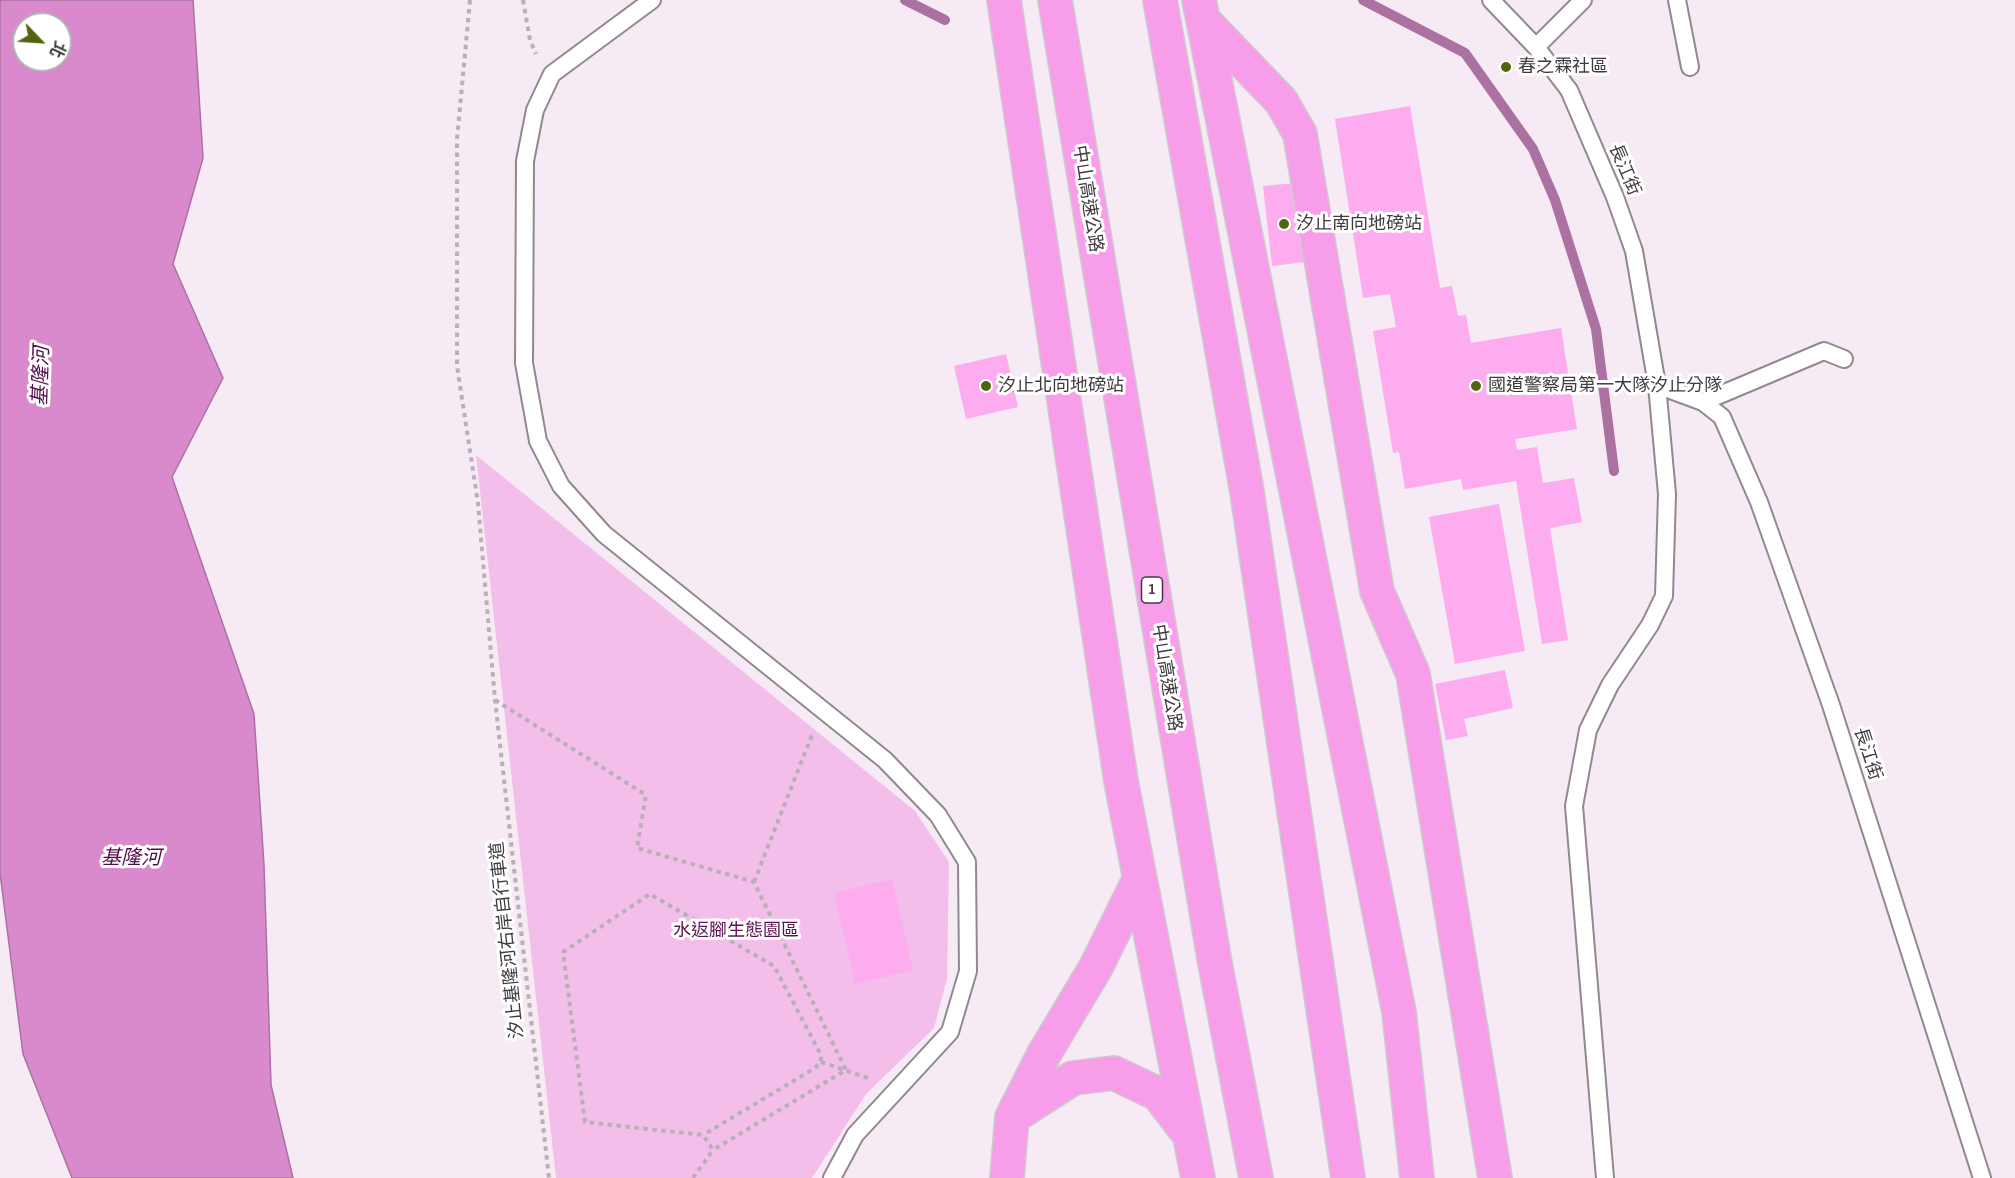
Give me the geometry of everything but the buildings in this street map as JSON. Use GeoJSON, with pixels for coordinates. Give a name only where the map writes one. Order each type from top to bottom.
{"type":"FeatureCollection","features":[{"type":"Feature","properties":{"kind":"highway"},"geometry":{"type":"LineString","coordinates":[[1004,0],[1121,781],[1198,1178]]}},
{"type":"Feature","properties":{"kind":"highway","name":"中山高速公路"},"geometry":{"type":"LineString","coordinates":[[1055,0],[1212,946],[1256,1178]]}},
{"type":"Feature","properties":{"kind":"highway"},"geometry":{"type":"LineString","coordinates":[[1160,0],[1247,492],[1348,1178]]}},
{"type":"Feature","properties":{"kind":"highway"},"geometry":{"type":"LineString","coordinates":[[1201,10],[1281,101],[1300,134],[1377,591],[1413,674],[1495,1178]]}},
{"type":"Feature","properties":{"kind":"highway"},"geometry":{"type":"LineString","coordinates":[[1201,10],[1399,1012],[1418,1178]]}},
{"type":"Feature","properties":{"kind":"highway"},"geometry":{"type":"LineString","coordinates":[[1006,1178],[1012,1117],[1044,1054],[1096,967],[1140,878]]}},
{"type":"Feature","properties":{"kind":"highway"},"geometry":{"type":"LineString","coordinates":[[1012,1117],[1073,1078],[1114,1073],[1158,1094],[1189,1134]]}},
{"type":"Feature","properties":{"kind":"lane"},"geometry":{"type":"LineString","coordinates":[[652,0],[552,74],[535,110],[525,161],[524,363],[538,441],[561,486],[604,534],[885,760],[938,815],[967,862],[968,971],[950,1032],[855,1135],[832,1178]]}},
{"type":"Feature","properties":{"kind":"lane","name":"長江街"},"geometry":{"type":"LineString","coordinates":[[1491,0],[1536,47],[1569,90],[1615,197],[1634,251],[1657,385],[1667,494],[1664,596],[1650,624],[1610,685],[1588,730],[1574,806],[1605,1178]]}},
{"type":"Feature","properties":{"kind":"lane"},"geometry":{"type":"LineString","coordinates":[[1536,47],[1584,0]]}},
{"type":"Feature","properties":{"kind":"lane"},"geometry":{"type":"LineString","coordinates":[[1677,0],[1690,67]]}},
{"type":"Feature","properties":{"kind":"lane"},"geometry":{"type":"LineString","coordinates":[[1703,402],[1824,351],[1844,359]]}},
{"type":"Feature","properties":{"kind":"lane","name":"長江街"},"geometry":{"type":"LineString","coordinates":[[1657,385],[1703,402],[1722,417],[1759,501],[1831,705],[1982,1178]]}},
{"type":"Feature","properties":{"kind":"path","name":"汐止基隆河右岸自行車道"},"geometry":{"type":"LineString","coordinates":[[470,0],[457,139],[456,366],[478,503],[495,700],[549,1178]]}},
{"type":"Feature","properties":{"kind":"path"},"geometry":{"type":"LineString","coordinates":[[523,0],[530,40],[549,84]]}},
{"type":"Feature","properties":{"kind":"path"},"geometry":{"type":"LineString","coordinates":[[495,700],[646,795],[637,848],[754,882]]}},
{"type":"Feature","properties":{"kind":"path"},"geometry":{"type":"LineString","coordinates":[[822,708],[754,882],[846,1070]]}},
{"type":"Feature","properties":{"kind":"path"},"geometry":{"type":"LineString","coordinates":[[650,894],[774,966],[821,1055],[821,1062],[815,1068],[703,1135],[585,1122],[563,952],[650,894]]}},
{"type":"Feature","properties":{"kind":"path"},"geometry":{"type":"LineString","coordinates":[[821,1062],[898,1087]]}},
{"type":"Feature","properties":{"kind":"path"},"geometry":{"type":"LineString","coordinates":[[693,1178],[714,1150],[846,1070]]}},
{"type":"Feature","properties":{"kind":"path"},"geometry":{"type":"LineString","coordinates":[[703,1135],[714,1150]]}},
{"type":"Feature","properties":{"kind":"green space","name":"水返腳生態園區"},"geometry":{"type":"Polygon","coordinates":[[[476,455],[915,811],[949,862],[947,979],[934,1028],[866,1094],[812,1178],[556,1178],[476,455]]]}},
{"type":"Feature","properties":{"kind":"water","name":"基隆河"},"geometry":{"type":"Polygon","coordinates":[[[0,0],[193,0],[203,158],[173,264],[223,378],[172,477],[254,714],[264,865],[271,1085],[293,1178],[72,1178],[23,1054],[0,873],[0,0]]]}},
{"type":"Feature","properties":{"kind":"waterway"},"geometry":{"type":"LineString","coordinates":[[905,0],[945,20]]}},
{"type":"Feature","properties":{"kind":"waterway"},"geometry":{"type":"LineString","coordinates":[[1363,0],[1465,53],[1533,149],[1555,200],[1596,329],[1614,471]]}},
{"type":"Feature","properties":{"kind":"place","name":"春之霖社區"},"geometry":{"type":"Point","coordinates":[1506,67]}},
{"type":"Feature","properties":{"kind":"place","name":"汐止南向地磅站"},"geometry":{"type":"Point","coordinates":[1284,224]}},
{"type":"Feature","properties":{"kind":"place","name":"汐止北向地磅站"},"geometry":{"type":"Point","coordinates":[986,386]}},
{"type":"Feature","properties":{"kind":"place","name":"國道警察局第一大隊汐止分隊"},"geometry":{"type":"Point","coordinates":[1476,386]}}]}
